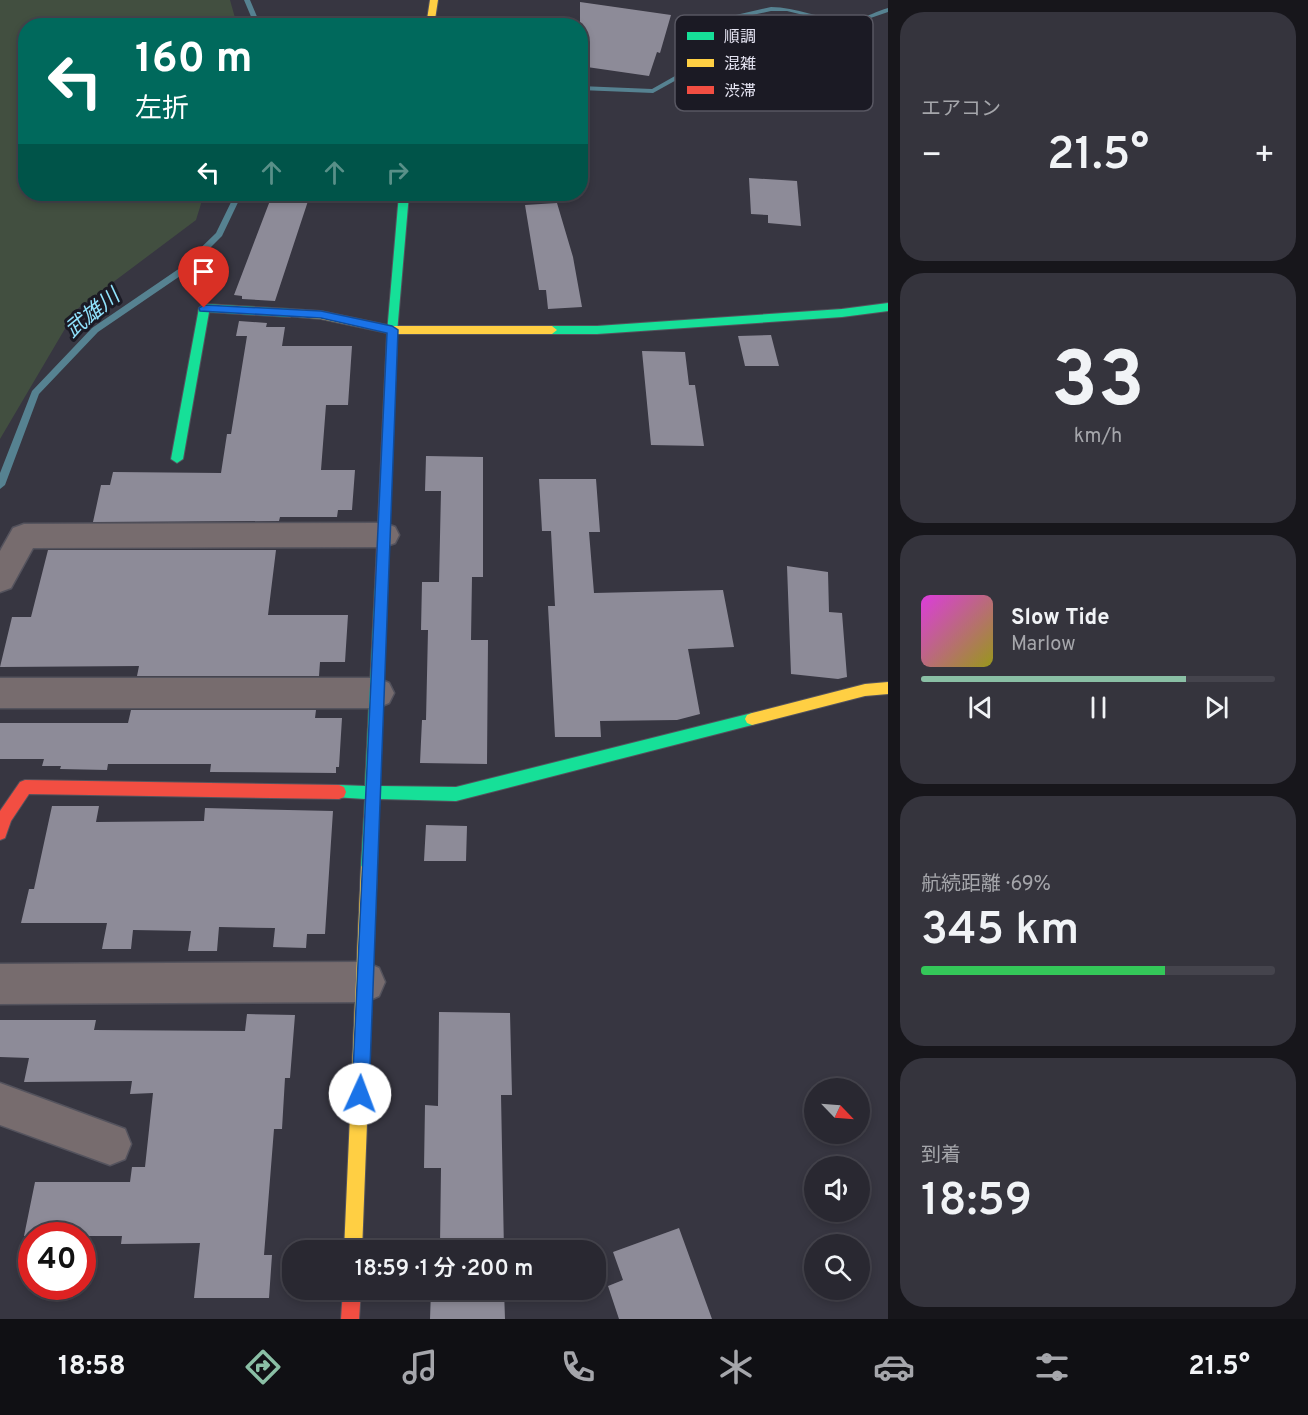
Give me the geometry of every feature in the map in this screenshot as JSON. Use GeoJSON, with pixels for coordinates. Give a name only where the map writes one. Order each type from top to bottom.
{"type":"FeatureCollection","features":[{"type":"Feature","properties":{"kind":"street"},"geometry":{"type":"LineString","coordinates":[[431,18],[434,0]]}},
{"type":"Feature","properties":{"kind":"street"},"geometry":{"type":"LineString","coordinates":[[353,1240],[392,330],[403,201]]}},
{"type":"Feature","properties":{"kind":"street"},"geometry":{"type":"LineString","coordinates":[[177,459],[204,308],[321,315],[392,330],[597,330],[842,313],[888,307]]}},
{"type":"Feature","properties":{"kind":"street"},"geometry":{"type":"LineString","coordinates":[[0,579],[24,536],[384,535]]}},
{"type":"Feature","properties":{"kind":"street"},"geometry":{"type":"LineString","coordinates":[[0,833],[4,818],[25,787],[456,794],[853,693],[888,688]]}},
{"type":"Feature","properties":{"kind":"street"},"geometry":{"type":"LineString","coordinates":[[0,693],[377,693]]}},
{"type":"Feature","properties":{"kind":"street"},"geometry":{"type":"LineString","coordinates":[[0,984],[365,982]]}},
{"type":"Feature","properties":{"kind":"street"},"geometry":{"type":"LineString","coordinates":[[0,1104],[110,1144]]}},
{"type":"Feature","properties":{"kind":"street"},"geometry":{"type":"LineString","coordinates":[[350,1319],[351,1300]]}},
{"type":"Feature","properties":{"kind":"green space"},"geometry":{"type":"Polygon","coordinates":[[[0,0],[230,0],[235,18],[18,18],[18,201],[202,201],[196,220],[76,310],[0,439],[0,0]]]}},
{"type":"Feature","properties":{"kind":"building"},"geometry":{"type":"Polygon","coordinates":[[[580,2],[671,15],[660,53],[657,52],[649,76],[588,67],[588,18],[580,18],[580,2]]]}},
{"type":"Feature","properties":{"kind":"building"},"geometry":{"type":"Polygon","coordinates":[[[749,178],[797,181],[801,226],[768,223],[768,215],[751,214],[749,178]]]}},
{"type":"Feature","properties":{"kind":"building"},"geometry":{"type":"Polygon","coordinates":[[[270,201],[308,201],[275,301],[242,299],[242,296],[234,295],[270,201]]]}},
{"type":"Feature","properties":{"kind":"building"},"geometry":{"type":"Polygon","coordinates":[[[557,203],[573,257],[582,307],[548,309],[546,290],[539,290],[525,205],[557,203]]]}},
{"type":"Feature","properties":{"kind":"building"},"geometry":{"type":"Polygon","coordinates":[[[239,321],[267,323],[266,327],[285,327],[282,346],[352,346],[348,405],[326,405],[321,470],[355,470],[352,510],[338,510],[337,517],[280,517],[279,521],[93,522],[101,485],[110,485],[113,472],[221,473],[227,434],[231,434],[247,336],[236,336],[239,321]]]}},
{"type":"Feature","properties":{"kind":"building"},"geometry":{"type":"Polygon","coordinates":[[[771,335],[779,366],[745,366],[738,336],[771,335]]]}},
{"type":"Feature","properties":{"kind":"building"},"geometry":{"type":"Polygon","coordinates":[[[642,351],[685,352],[689,385],[695,385],[704,446],[651,445],[642,351]]]}},
{"type":"Feature","properties":{"kind":"building"},"geometry":{"type":"Polygon","coordinates":[[[426,456],[483,457],[483,577],[472,577],[471,640],[488,640],[487,764],[420,763],[422,720],[426,720],[428,630],[421,630],[422,582],[439,582],[441,491],[425,491],[426,456]]]}},
{"type":"Feature","properties":{"kind":"building"},"geometry":{"type":"Polygon","coordinates":[[[539,479],[596,479],[600,532],[589,532],[594,593],[723,590],[734,647],[688,649],[700,714],[677,720],[600,721],[601,737],[555,737],[548,606],[555,606],[551,531],[542,531],[539,479]]]}},
{"type":"Feature","properties":{"kind":"building"},"geometry":{"type":"Polygon","coordinates":[[[48,550],[276,550],[268,615],[348,615],[345,662],[320,662],[319,676],[137,676],[139,666],[0,667],[12,617],[31,617],[48,550]]]}},
{"type":"Feature","properties":{"kind":"building"},"geometry":{"type":"Polygon","coordinates":[[[787,566],[828,572],[829,612],[842,613],[847,677],[838,679],[791,674],[787,566]]]}},
{"type":"Feature","properties":{"kind":"building"},"geometry":{"type":"Polygon","coordinates":[[[131,710],[316,710],[315,718],[342,718],[339,767],[336,767],[336,773],[210,772],[211,764],[108,764],[107,770],[60,769],[61,766],[42,766],[44,759],[0,759],[0,723],[128,723],[131,710]]]}},
{"type":"Feature","properties":{"kind":"building"},"geometry":{"type":"Polygon","coordinates":[[[52,806],[99,806],[96,822],[204,821],[205,808],[333,811],[325,934],[307,934],[306,948],[273,947],[275,928],[219,927],[217,951],[188,951],[191,931],[133,930],[131,949],[102,949],[107,923],[21,923],[29,889],[34,889],[52,806]]]}},
{"type":"Feature","properties":{"kind":"building"},"geometry":{"type":"Polygon","coordinates":[[[426,825],[467,826],[466,861],[424,861],[426,825]]]}},
{"type":"Feature","properties":{"kind":"building"},"geometry":{"type":"Polygon","coordinates":[[[439,1012],[510,1013],[512,1095],[501,1095],[504,1240],[440,1240],[441,1168],[424,1168],[425,1105],[438,1106],[439,1012]]]}},
{"type":"Feature","properties":{"kind":"building"},"geometry":{"type":"Polygon","coordinates":[[[247,1014],[295,1015],[290,1078],[285,1078],[282,1129],[274,1129],[264,1255],[272,1255],[269,1298],[194,1298],[200,1243],[121,1244],[122,1236],[96,1236],[96,1222],[27,1222],[35,1182],[130,1182],[132,1167],[145,1167],[153,1093],[130,1094],[132,1081],[24,1082],[29,1058],[0,1057],[0,1020],[96,1020],[94,1030],[245,1031],[247,1014]]]}},
{"type":"Feature","properties":{"kind":"building"},"geometry":{"type":"Polygon","coordinates":[[[679,1228],[712,1319],[619,1319],[608,1286],[623,1280],[613,1252],[679,1228]]]}},
{"type":"Feature","properties":{"kind":"building"},"geometry":{"type":"Polygon","coordinates":[[[431,1300],[504,1300],[505,1319],[430,1319],[431,1300]]]}},
{"type":"Feature","properties":{"kind":"waterway","name":"武雄川"},"geometry":{"type":"LineString","coordinates":[[247,0],[255,18]]}},
{"type":"Feature","properties":{"kind":"waterway"},"geometry":{"type":"LineString","coordinates":[[744,15],[771,9],[787,9],[812,15]]}},
{"type":"Feature","properties":{"kind":"waterway"},"geometry":{"type":"LineString","coordinates":[[873,15],[888,10]]}},
{"type":"Feature","properties":{"kind":"waterway"},"geometry":{"type":"LineString","coordinates":[[588,88],[653,91],[675,79]]}},
{"type":"Feature","properties":{"kind":"waterway","name":"武雄川"},"geometry":{"type":"LineString","coordinates":[[0,485],[35,393],[95,330],[183,270],[219,234],[235,201]]}},
{"type":"Feature","properties":{"kind":"traffic: fast"},"geometry":{"type":"LineString","coordinates":[[392,333],[403,201]]}},
{"type":"Feature","properties":{"kind":"traffic: fast"},"geometry":{"type":"LineString","coordinates":[[552,330],[597,330],[842,313],[888,307]]}},
{"type":"Feature","properties":{"kind":"traffic: fast"},"geometry":{"type":"LineString","coordinates":[[177,459],[204,308],[290,313]]}},
{"type":"Feature","properties":{"kind":"traffic: fast"},"geometry":{"type":"LineString","coordinates":[[369,867],[381,586]]}},
{"type":"Feature","properties":{"kind":"traffic: fast"},"geometry":{"type":"LineString","coordinates":[[339,792],[456,794],[752,719]]}},
{"type":"Feature","properties":{"kind":"traffic: slow"},"geometry":{"type":"LineString","coordinates":[[431,18],[434,0]]}},
{"type":"Feature","properties":{"kind":"traffic: slow"},"geometry":{"type":"LineString","coordinates":[[290,313],[321,315],[392,330],[552,330]]}},
{"type":"Feature","properties":{"kind":"traffic: slow"},"geometry":{"type":"LineString","coordinates":[[752,719],[865,690],[888,688]]}},
{"type":"Feature","properties":{"kind":"traffic: slow"},"geometry":{"type":"LineString","coordinates":[[353,1240],[369,867]]}},
{"type":"Feature","properties":{"kind":"traffic: jam"},"geometry":{"type":"LineString","coordinates":[[381,586],[392,333]]}},
{"type":"Feature","properties":{"kind":"traffic: jam"},"geometry":{"type":"LineString","coordinates":[[0,833],[4,818],[25,787],[339,792]]}},
{"type":"Feature","properties":{"kind":"traffic: jam"},"geometry":{"type":"LineString","coordinates":[[350,1319],[351,1300]]}},
{"type":"Feature","properties":{"kind":"route"},"geometry":{"type":"LineString","coordinates":[[204,308],[321,315],[392,330],[360,1094]]}}]}
